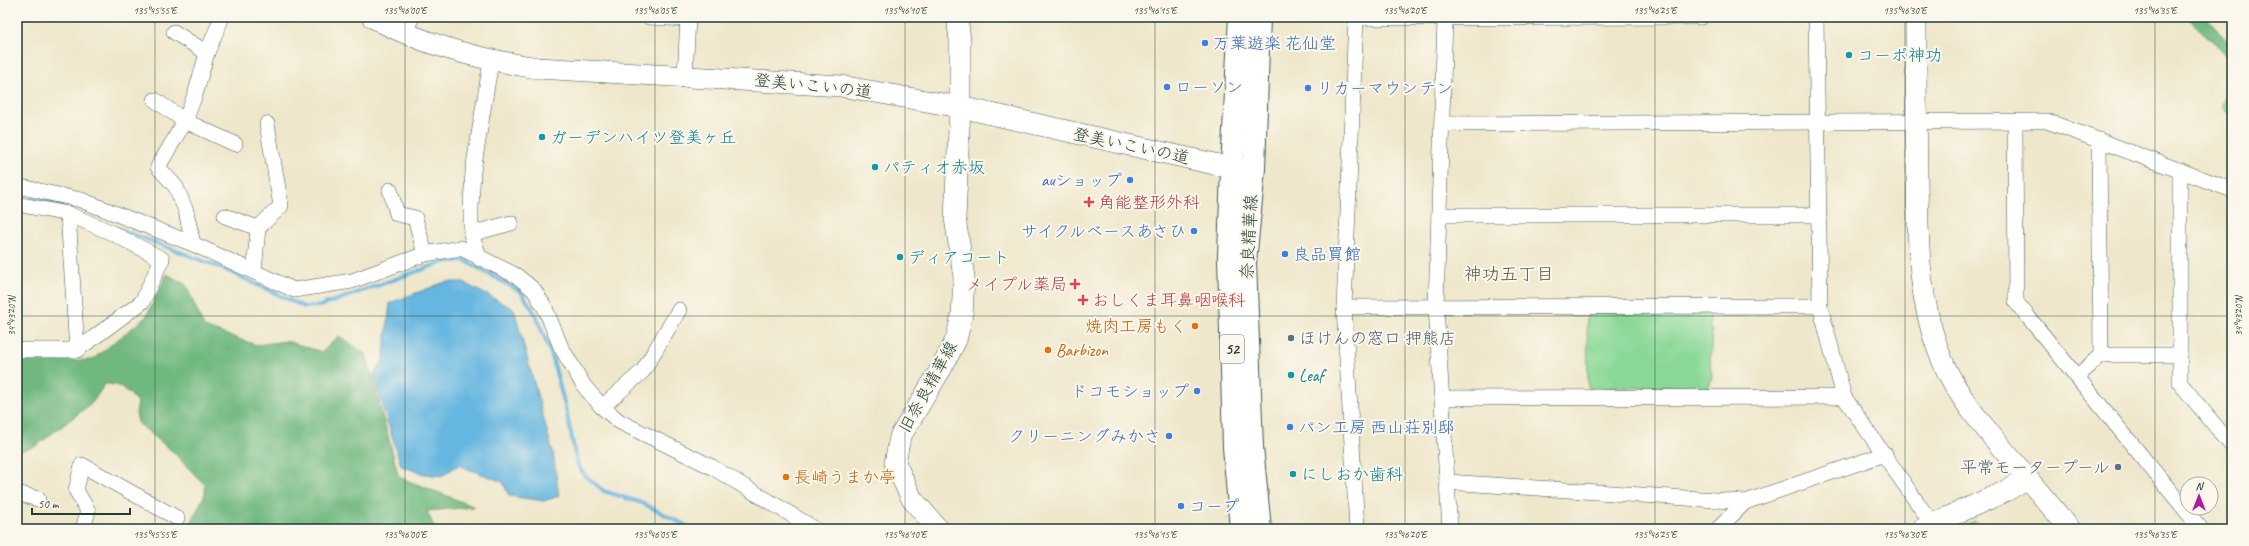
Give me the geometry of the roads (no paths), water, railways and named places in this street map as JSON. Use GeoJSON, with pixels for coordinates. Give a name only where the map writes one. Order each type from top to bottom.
{"type":"FeatureCollection","features":[{"type":"Feature","properties":{"kind":"main road","name":"奈良精華線"},"geometry":{"type":"LineString","coordinates":[[1240,17],[1229,257],[1234,440],[1241,529]]}},
{"type":"Feature","properties":{"kind":"main road","name":"奈良精華線"},"geometry":{"type":"LineString","coordinates":[[1259,17],[1254,169],[1245,262],[1252,447],[1260,529]]}},
{"type":"Feature","properties":{"kind":"street"},"geometry":{"type":"LineString","coordinates":[[193,244],[186,211],[176,187],[158,166],[186,121],[195,95],[206,53],[222,17]]}},
{"type":"Feature","properties":{"kind":"street","name":"登美いこいの道"},"geometry":{"type":"LineString","coordinates":[[372,17],[408,25],[453,51],[491,61],[538,68],[834,85],[960,107],[1232,168],[1254,169]]}},
{"type":"Feature","properties":{"kind":"street"},"geometry":{"type":"LineString","coordinates":[[649,17],[688,18],[685,76]]}},
{"type":"Feature","properties":{"kind":"street","name":"旧奈良精華線"},"geometry":{"type":"LineString","coordinates":[[938,529],[912,499],[895,463],[900,437],[942,368],[956,340],[962,315],[964,277],[955,218],[960,107],[960,40],[958,17]]}},
{"type":"Feature","properties":{"kind":"street"},"geometry":{"type":"LineString","coordinates":[[1357,529],[1344,307],[1356,17],[1701,17]]}},
{"type":"Feature","properties":{"kind":"street"},"geometry":{"type":"LineString","coordinates":[[1816,17],[1820,306],[1844,397],[1885,454],[1927,527],[2006,491],[2027,478]]}},
{"type":"Feature","properties":{"kind":"street"},"geometry":{"type":"LineString","coordinates":[[1916,17],[1918,252],[1922,292],[1930,325],[1942,361],[1961,394],[1995,441],[2070,529]]}},
{"type":"Feature","properties":{"kind":"street"},"geometry":{"type":"LineString","coordinates":[[1445,18],[1436,307],[1450,529]]}},
{"type":"Feature","properties":{"kind":"street"},"geometry":{"type":"LineString","coordinates":[[174,32],[206,53]]}},
{"type":"Feature","properties":{"kind":"street"},"geometry":{"type":"LineString","coordinates":[[480,259],[471,234],[473,171],[491,61]]}},
{"type":"Feature","properties":{"kind":"street"},"geometry":{"type":"LineString","coordinates":[[155,100],[186,121],[235,144]]}},
{"type":"Feature","properties":{"kind":"street"},"geometry":{"type":"LineString","coordinates":[[1442,124],[2047,121],[2232,190]]}},
{"type":"Feature","properties":{"kind":"street"},"geometry":{"type":"LineString","coordinates":[[2015,122],[2016,302],[2078,376],[2201,529]]}},
{"type":"Feature","properties":{"kind":"street"},"geometry":{"type":"LineString","coordinates":[[254,272],[258,228],[281,206],[267,124]]}},
{"type":"Feature","properties":{"kind":"street"},"geometry":{"type":"LineString","coordinates":[[2099,140],[2101,355]]}},
{"type":"Feature","properties":{"kind":"street"},"geometry":{"type":"LineString","coordinates":[[2180,170],[2180,382],[2232,446]]}},
{"type":"Feature","properties":{"kind":"street"},"geometry":{"type":"LineString","coordinates":[[17,186],[81,200],[193,244],[294,290],[352,280],[425,254],[461,248],[480,259],[517,276],[534,290],[545,308],[561,347],[584,386],[602,407],[620,422],[712,467],[815,529]]}},
{"type":"Feature","properties":{"kind":"street"},"geometry":{"type":"LineString","coordinates":[[390,190],[397,214],[415,218],[425,254]]}},
{"type":"Feature","properties":{"kind":"street"},"geometry":{"type":"LineString","coordinates":[[17,204],[68,214],[110,232],[162,258],[142,302],[77,350],[17,350]]}},
{"type":"Feature","properties":{"kind":"street"},"geometry":{"type":"LineString","coordinates":[[68,214],[77,350]]}},
{"type":"Feature","properties":{"kind":"street"},"geometry":{"type":"LineString","coordinates":[[1439,215],[1818,215]]}},
{"type":"Feature","properties":{"kind":"street"},"geometry":{"type":"LineString","coordinates":[[225,216],[258,228]]}},
{"type":"Feature","properties":{"kind":"street"},"geometry":{"type":"LineString","coordinates":[[471,234],[510,223]]}},
{"type":"Feature","properties":{"kind":"street"},"geometry":{"type":"LineString","coordinates":[[1344,307],[1820,306]]}},
{"type":"Feature","properties":{"kind":"street"},"geometry":{"type":"LineString","coordinates":[[602,407],[643,371],[679,310]]}},
{"type":"Feature","properties":{"kind":"street"},"geometry":{"type":"LineString","coordinates":[[2078,376],[2101,355],[2180,355]]}},
{"type":"Feature","properties":{"kind":"street"},"geometry":{"type":"LineString","coordinates":[[1442,398],[1844,397]]}},
{"type":"Feature","properties":{"kind":"street"},"geometry":{"type":"LineString","coordinates":[[1447,482],[1745,502],[1885,454]]}},
{"type":"Feature","properties":{"kind":"street"},"geometry":{"type":"LineString","coordinates":[[84,529],[88,511],[76,490],[82,465],[177,518]]}},
{"type":"Feature","properties":{"kind":"street"},"geometry":{"type":"LineString","coordinates":[[17,493],[38,498]]}},
{"type":"Feature","properties":{"kind":"street"},"geometry":{"type":"LineString","coordinates":[[1718,529],[1745,502]]}},
{"type":"Feature","properties":{"kind":"water"},"geometry":{"type":"Polygon","coordinates":[[[445,282],[462,282],[514,309],[553,453],[559,496],[544,501],[509,496],[503,482],[458,465],[442,476],[424,474],[401,466],[373,375],[383,361],[390,303],[445,282]]]}},
{"type":"Feature","properties":{"kind":"waterway"},"geometry":{"type":"LineString","coordinates":[[33,197],[63,206]]}},
{"type":"Feature","properties":{"kind":"waterway"},"geometry":{"type":"LineString","coordinates":[[117,228],[224,269],[304,307],[320,306],[443,262],[464,260],[521,292],[536,315],[552,357],[566,410],[577,463],[584,475],[604,491],[642,503],[693,529]]}},
{"type":"Feature","properties":{"kind":"place","name":"万葉遊楽 花仙堂"},"geometry":{"type":"Point","coordinates":[1205,43]}},
{"type":"Feature","properties":{"kind":"place","name":"コーポ神功"},"geometry":{"type":"Point","coordinates":[1849,55]}},
{"type":"Feature","properties":{"kind":"place","name":"ローソン"},"geometry":{"type":"Point","coordinates":[1167,87]}},
{"type":"Feature","properties":{"kind":"place","name":"リカーマウンテン"},"geometry":{"type":"Point","coordinates":[1308,88]}},
{"type":"Feature","properties":{"kind":"place","name":"ガーデンハイツ登美ヶ丘"},"geometry":{"type":"Point","coordinates":[542,137]}},
{"type":"Feature","properties":{"kind":"place","name":"パティオ赤坂"},"geometry":{"type":"Point","coordinates":[875,167]}},
{"type":"Feature","properties":{"kind":"place","name":"auショップ"},"geometry":{"type":"Point","coordinates":[1130,180]}},
{"type":"Feature","properties":{"kind":"place","name":"角能整形外科"},"geometry":{"type":"Point","coordinates":[1089,202]}},
{"type":"Feature","properties":{"kind":"place","name":"サイクルベースあさひ"},"geometry":{"type":"Point","coordinates":[1194,231]}},
{"type":"Feature","properties":{"kind":"place","name":"良品買館"},"geometry":{"type":"Point","coordinates":[1285,254]}},
{"type":"Feature","properties":{"kind":"place","name":"ディアコート"},"geometry":{"type":"Point","coordinates":[900,257]}},
{"type":"Feature","properties":{"kind":"place","name":"メイプル薬局"},"geometry":{"type":"Point","coordinates":[1075,284]}},
{"type":"Feature","properties":{"kind":"place","name":"おしくま耳鼻咽喉科"},"geometry":{"type":"Point","coordinates":[1083,300]}},
{"type":"Feature","properties":{"kind":"place","name":"焼肉工房もく"},"geometry":{"type":"Point","coordinates":[1195,326]}},
{"type":"Feature","properties":{"kind":"place","name":"ほけんの窓口 押熊店"},"geometry":{"type":"Point","coordinates":[1291,338]}},
{"type":"Feature","properties":{"kind":"place","name":"Barbizon"},"geometry":{"type":"Point","coordinates":[1048,350]}},
{"type":"Feature","properties":{"kind":"place","name":"Leaf"},"geometry":{"type":"Point","coordinates":[1291,375]}},
{"type":"Feature","properties":{"kind":"place","name":"ドコモショップ"},"geometry":{"type":"Point","coordinates":[1197,391]}},
{"type":"Feature","properties":{"kind":"place","name":"パン工房 西山荘別邸"},"geometry":{"type":"Point","coordinates":[1290,427]}},
{"type":"Feature","properties":{"kind":"place","name":"クリーニングみかさ"},"geometry":{"type":"Point","coordinates":[1169,436]}},
{"type":"Feature","properties":{"kind":"place","name":"平常モータープール"},"geometry":{"type":"Point","coordinates":[2118,467]}},
{"type":"Feature","properties":{"kind":"place","name":"にしおか歯科"},"geometry":{"type":"Point","coordinates":[1293,474]}},
{"type":"Feature","properties":{"kind":"place","name":"長崎うまか亭"},"geometry":{"type":"Point","coordinates":[786,477]}},
{"type":"Feature","properties":{"kind":"place","name":"コープ"},"geometry":{"type":"Point","coordinates":[1181,506]}},
{"type":"Feature","properties":{"kind":"district","name":"神功五丁目"},"geometry":{"type":"Point","coordinates":[1509,274]}}]}
